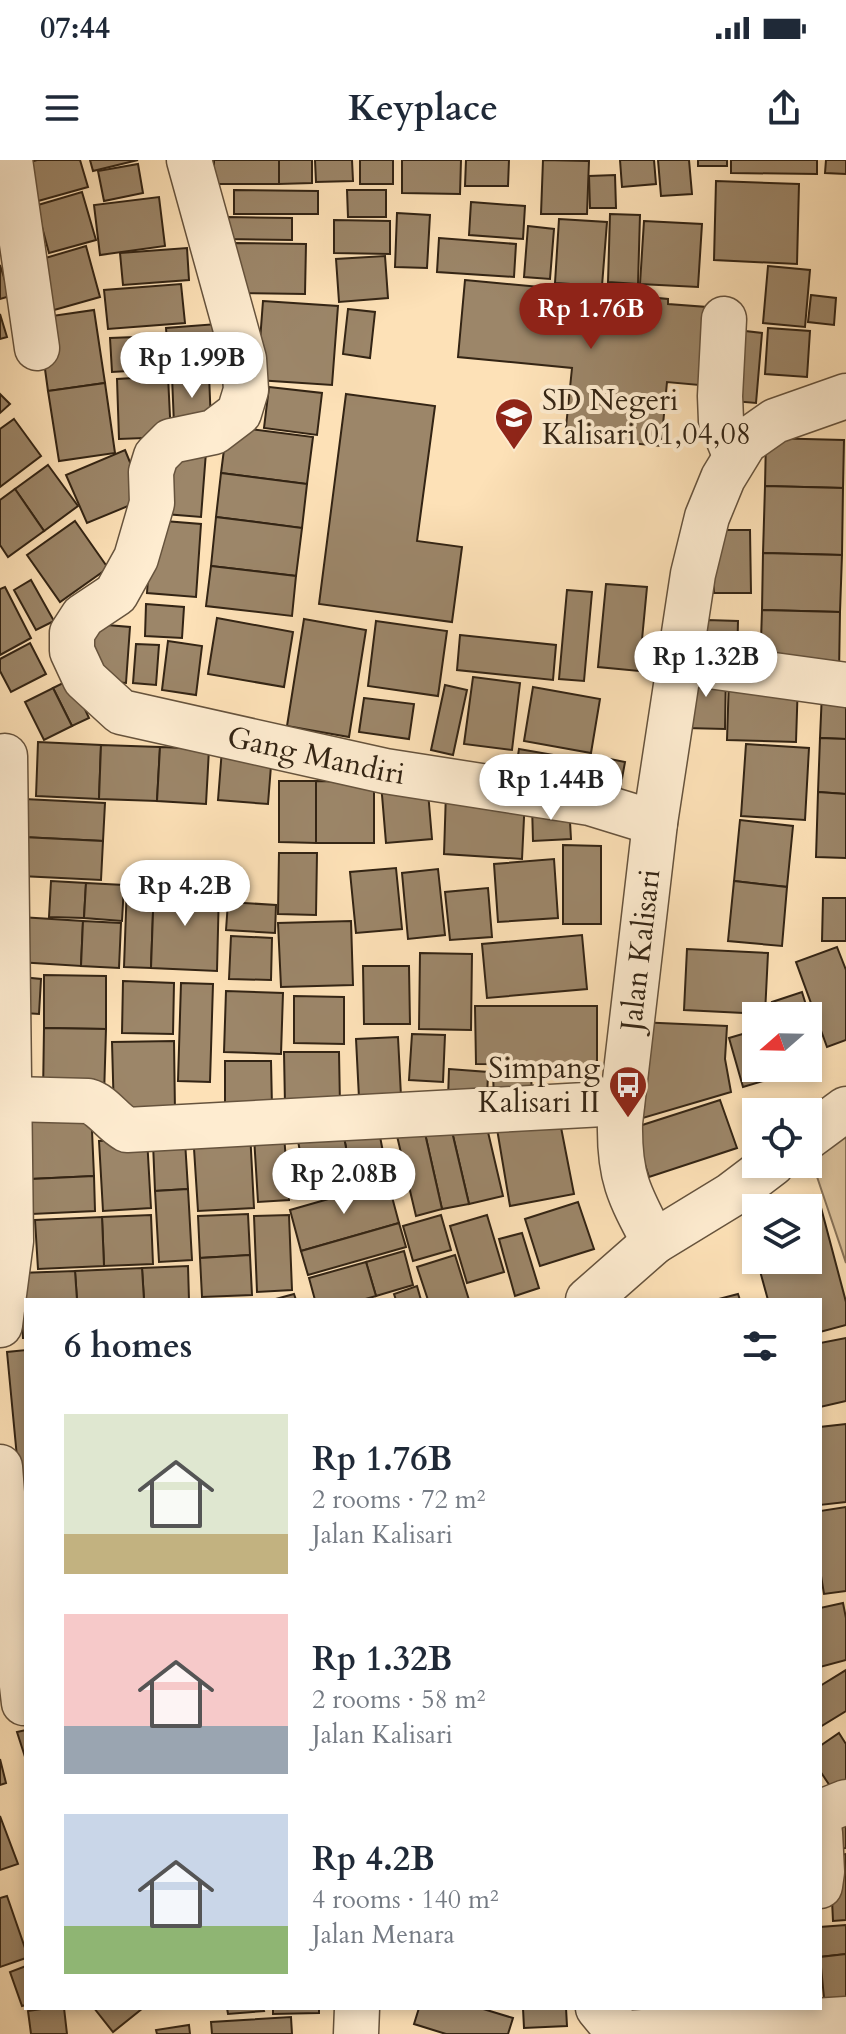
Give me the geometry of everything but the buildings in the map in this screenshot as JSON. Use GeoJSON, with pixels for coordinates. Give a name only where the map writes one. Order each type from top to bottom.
{"type":"FeatureCollection","features":[{"type":"Feature","properties":{"kind":"street"},"geometry":{"type":"LineString","coordinates":[[10,160],[37,348]]}},
{"type":"Feature","properties":{"kind":"street","name":"Gang Mandiri"},"geometry":{"type":"LineString","coordinates":[[189,160],[244,359],[246,390],[239,413],[214,432],[171,441],[156,456],[151,472],[152,503],[136,558],[116,594],[83,616],[72,633],[72,651],[85,679],[121,712],[385,771],[590,803],[655,823]]}},
{"type":"Feature","properties":{"kind":"street"},"geometry":{"type":"LineString","coordinates":[[724,319],[721,421],[735,455]]}},
{"type":"Feature","properties":{"kind":"street","name":"Jalan Kalisari"},"geometry":{"type":"LineString","coordinates":[[654,1242],[632,1201],[620,1164],[622,1103],[655,823],[693,574],[707,517],[735,455],[745,442],[775,421],[846,396]]}},
{"type":"Feature","properties":{"kind":"street"},"geometry":{"type":"LineString","coordinates":[[680,662],[846,685]]}},
{"type":"Feature","properties":{"kind":"street"},"geometry":{"type":"LineString","coordinates":[[0,1325],[11,1241],[11,1099],[3,966],[5,756]]}},
{"type":"Feature","properties":{"kind":"street"},"geometry":{"type":"LineString","coordinates":[[11,1099],[88,1101],[95,1103],[114,1123],[127,1130],[622,1103]]}},
{"type":"Feature","properties":{"kind":"street"},"geometry":{"type":"LineString","coordinates":[[822,1127],[846,1109]]}},
{"type":"Feature","properties":{"kind":"street"},"geometry":{"type":"LineString","coordinates":[[590,1298],[654,1242],[753,1178]]}},
{"type":"Feature","properties":{"kind":"street"},"geometry":{"type":"LineString","coordinates":[[0,1467],[17,1704]]}},
{"type":"Feature","properties":{"kind":"street"},"geometry":{"type":"LineString","coordinates":[[822,1817],[826,1810],[846,1802]]}},
{"type":"Feature","properties":{"kind":"street"},"geometry":{"type":"LineString","coordinates":[[356,2034],[357,2010]]}},
{"type":"Feature","properties":{"kind":"street"},"geometry":{"type":"LineString","coordinates":[[600,2010],[612,2025],[627,2033],[826,2021]]}},
{"type":"Feature","properties":{"kind":"shaded area"},"geometry":{"type":"Polygon","coordinates":[[[846,1131],[846,1263],[817,1178],[822,1178],[822,1148],[846,1131]]]}},
{"type":"Feature","properties":{"kind":"place","name":"SD Negeri Kalisari 01,04,08"},"geometry":{"type":"Point","coordinates":[514,451]}},
{"type":"Feature","properties":{"kind":"place","name":"Simpang Kalisari II"},"geometry":{"type":"Point","coordinates":[628,1119]}}]}
